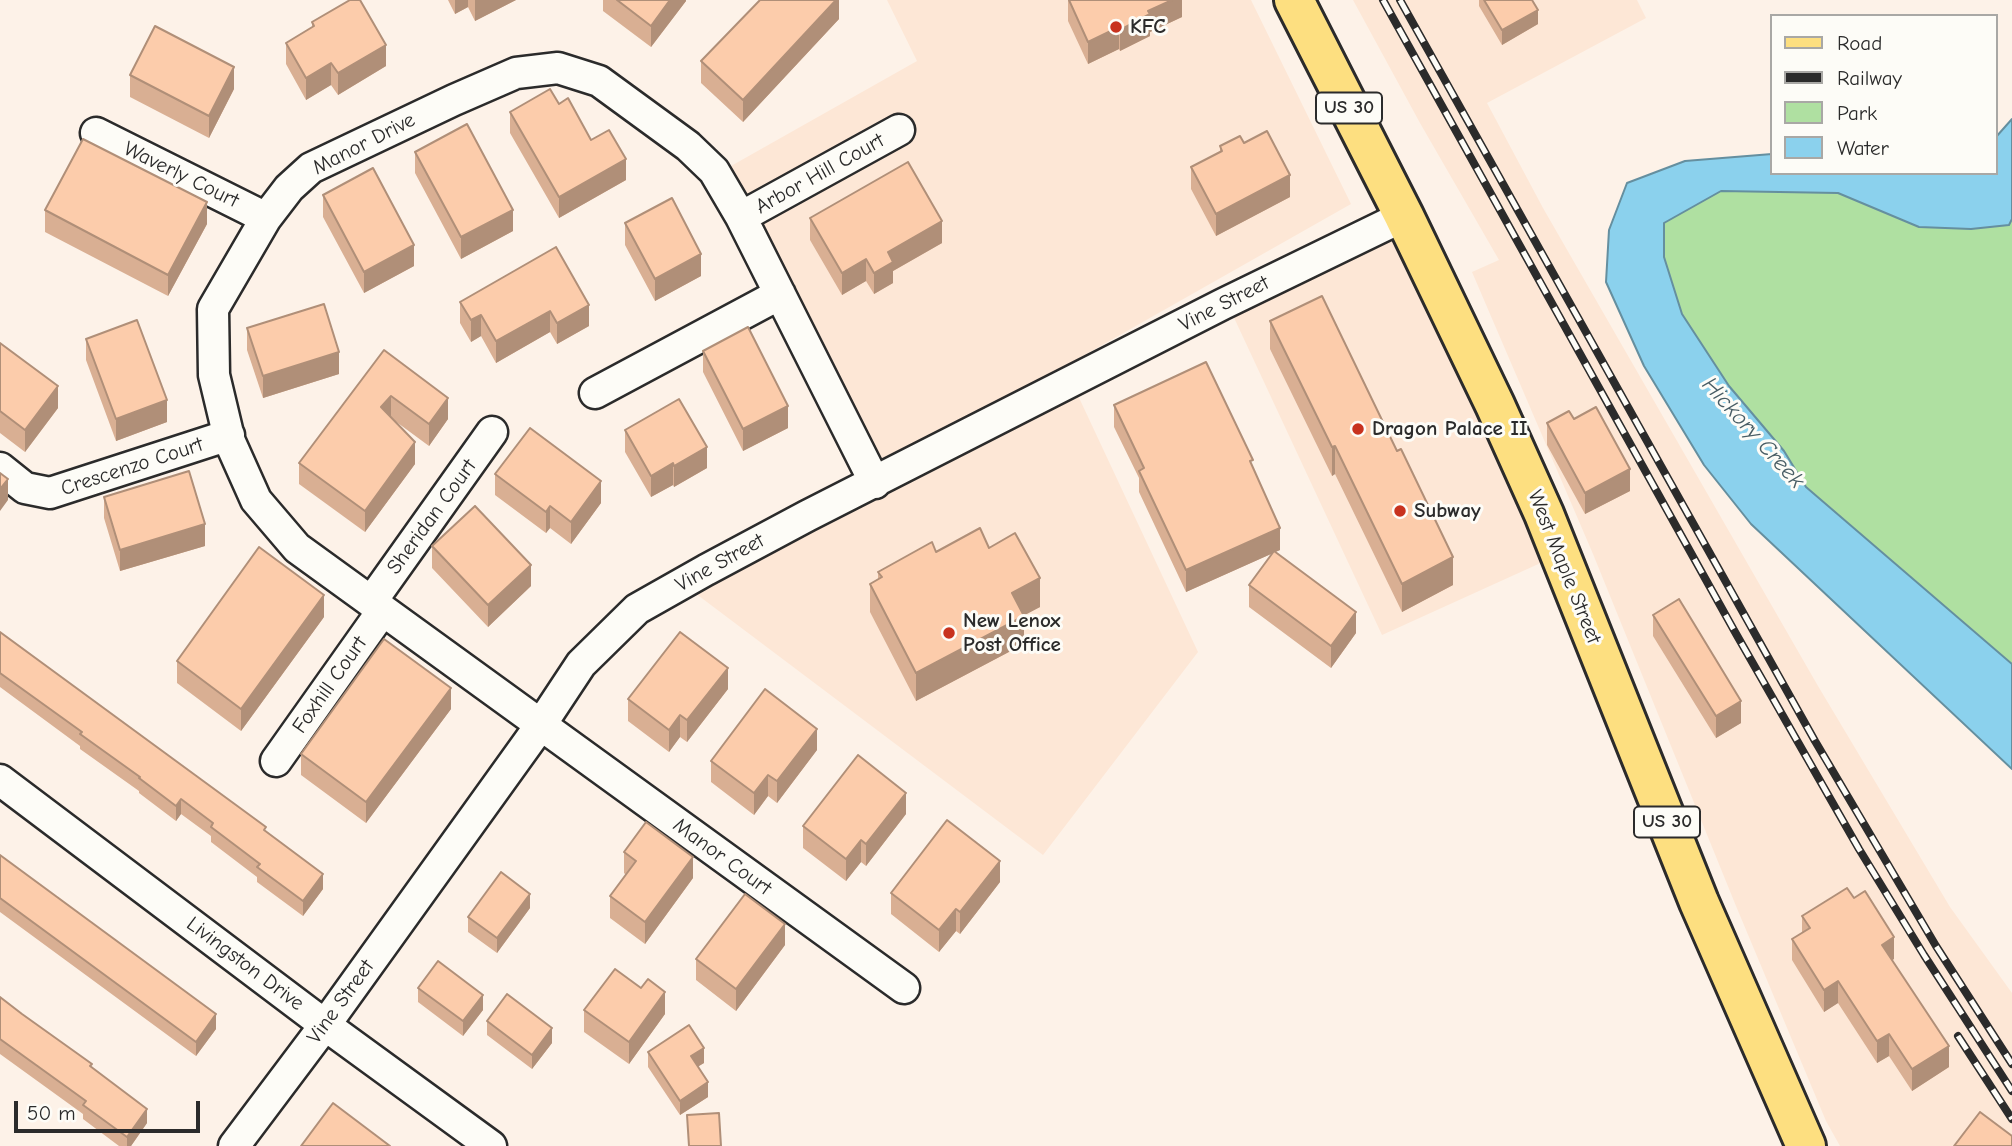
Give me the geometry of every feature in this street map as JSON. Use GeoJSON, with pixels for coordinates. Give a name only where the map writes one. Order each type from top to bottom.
{"type":"FeatureCollection","features":[{"type":"Feature","properties":{"kind":"main road","name":"West Maple Street"},"geometry":{"type":"LineString","coordinates":[[1294,0],[1404,216],[1544,514],[1699,902],[1806,1146]]}},
{"type":"Feature","properties":{"kind":"street","name":"Manor Drive"},"geometry":{"type":"LineString","coordinates":[[540,726],[296,548],[256,500],[229,435],[214,375],[213,309],[266,218],[289,188],[311,168],[516,73],[558,68],[598,80],[688,146],[714,171],[741,217],[875,483]]}},
{"type":"Feature","properties":{"kind":"street","name":"Arbor Hill Court"},"geometry":{"type":"LineString","coordinates":[[741,217],[899,130]]}},
{"type":"Feature","properties":{"kind":"street","name":"Waverly Court"},"geometry":{"type":"LineString","coordinates":[[96,133],[266,218]]}},
{"type":"Feature","properties":{"kind":"street","name":"Vine Street"},"geometry":{"type":"LineString","coordinates":[[234,1146],[325,1025],[582,664],[637,609],[717,564],[1223,304],[1404,216]]}},
{"type":"Feature","properties":{"kind":"street"},"geometry":{"type":"LineString","coordinates":[[595,393],[780,294]]}},
{"type":"Feature","properties":{"kind":"street","name":"Sheridan Court"},"geometry":{"type":"LineString","coordinates":[[377,606],[492,432]]}},
{"type":"Feature","properties":{"kind":"street","name":"Crescenzo Court"},"geometry":{"type":"LineString","coordinates":[[0,468],[25,488],[50,494],[229,435]]}},
{"type":"Feature","properties":{"kind":"street","name":"Foxhill Court"},"geometry":{"type":"LineString","coordinates":[[276,761],[377,606]]}},
{"type":"Feature","properties":{"kind":"street","name":"Manor Court"},"geometry":{"type":"LineString","coordinates":[[540,726],[904,988]]}},
{"type":"Feature","properties":{"kind":"street","name":"Livingston Drive"},"geometry":{"type":"LineString","coordinates":[[0,780],[325,1025],[491,1146]]}},
{"type":"Feature","properties":{"kind":"shaded area"},"geometry":{"type":"Polygon","coordinates":[[[887,0],[1251,0],[1351,204],[864,480],[708,179],[917,61],[887,0]]]}},
{"type":"Feature","properties":{"kind":"shaded area"},"geometry":{"type":"Polygon","coordinates":[[[1353,0],[1637,0],[1646,18],[1487,103],[1543,208],[1818,686],[1950,907],[2012,993],[2012,1146],[1840,1146],[1826,1121],[1593,554],[1472,272],[1499,260],[1353,0]]]}},
{"type":"Feature","properties":{"kind":"shaded area"},"geometry":{"type":"Polygon","coordinates":[[[1401,224],[1556,556],[1382,635],[1229,307],[1401,224]]]}},
{"type":"Feature","properties":{"kind":"shaded area"},"geometry":{"type":"Polygon","coordinates":[[[1074,387],[1198,652],[1043,855],[687,587],[1074,387]]]}},
{"type":"Feature","properties":{"kind":"green space"},"geometry":{"type":"Polygon","coordinates":[[[1721,191],[1838,193],[1919,227],[2008,225],[2012,219],[2012,664],[1806,487],[1784,451],[1729,386],[1682,314],[1664,257],[1664,223],[1721,191]]]}},
{"type":"Feature","properties":{"kind":"water","name":"Hickory Creek"},"geometry":{"type":"Polygon","coordinates":[[[2012,119],[2012,219],[2009,225],[1971,229],[1919,227],[1838,193],[1721,191],[1664,223],[1664,257],[1682,314],[1729,386],[1784,451],[1806,487],[2012,664],[2012,769],[1751,524],[1704,465],[1644,366],[1606,282],[1609,230],[1627,183],[1685,161],[1770,154],[1770,175],[1998,175],[1998,135],[2012,119]]]}},
{"type":"Feature","properties":{"kind":"building"},"geometry":{"type":"Polygon","coordinates":[[[350,0],[360,0],[386,45],[338,73],[331,63],[306,78],[286,43],[314,26],[312,22],[350,0]]]}},
{"type":"Feature","properties":{"kind":"building"},"geometry":{"type":"Polygon","coordinates":[[[617,0],[670,0],[651,26],[617,0]]]}},
{"type":"Feature","properties":{"kind":"building"},"geometry":{"type":"Polygon","coordinates":[[[760,0],[836,0],[743,100],[701,61],[760,0]]]}},
{"type":"Feature","properties":{"kind":"building"},"geometry":{"type":"Polygon","coordinates":[[[1069,0],[1172,0],[1148,11],[1150,14],[1120,30],[1119,27],[1088,42],[1069,0]]]}},
{"type":"Feature","properties":{"kind":"building"},"geometry":{"type":"Polygon","coordinates":[[[1484,0],[1532,0],[1538,10],[1502,30],[1484,0]]]}},
{"type":"Feature","properties":{"kind":"building"},"geometry":{"type":"Polygon","coordinates":[[[155,26],[234,67],[209,116],[130,75],[155,26]]]}},
{"type":"Feature","properties":{"kind":"building"},"geometry":{"type":"Polygon","coordinates":[[[550,89],[559,104],[568,98],[591,140],[609,130],[626,159],[559,197],[510,112],[550,89]]]}},
{"type":"Feature","properties":{"kind":"building"},"geometry":{"type":"Polygon","coordinates":[[[467,124],[513,210],[461,237],[415,152],[467,124]]]}},
{"type":"Feature","properties":{"kind":"building"},"geometry":{"type":"Polygon","coordinates":[[[1267,131],[1290,175],[1216,214],[1191,167],[1222,151],[1220,146],[1240,136],[1244,143],[1267,131]]]}},
{"type":"Feature","properties":{"kind":"building"},"geometry":{"type":"Polygon","coordinates":[[[83,139],[207,202],[168,275],[45,210],[83,139]]]}},
{"type":"Feature","properties":{"kind":"building"},"geometry":{"type":"Polygon","coordinates":[[[908,162],[942,221],[888,252],[893,262],[874,273],[866,259],[842,273],[810,218],[908,162]]]}},
{"type":"Feature","properties":{"kind":"building"},"geometry":{"type":"Polygon","coordinates":[[[373,168],[414,245],[364,272],[323,195],[373,168]]]}},
{"type":"Feature","properties":{"kind":"building"},"geometry":{"type":"Polygon","coordinates":[[[672,198],[701,254],[655,279],[625,223],[672,198]]]}},
{"type":"Feature","properties":{"kind":"building"},"geometry":{"type":"Polygon","coordinates":[[[556,247],[589,305],[557,323],[550,311],[496,341],[481,315],[471,320],[460,302],[556,247]]]}},
{"type":"Feature","properties":{"kind":"building"},"geometry":{"type":"Polygon","coordinates":[[[1322,296],[1397,451],[1401,449],[1453,557],[1402,584],[1270,321],[1322,296]]]}},
{"type":"Feature","properties":{"kind":"building"},"geometry":{"type":"Polygon","coordinates":[[[324,304],[339,352],[263,376],[247,328],[324,304]]]}},
{"type":"Feature","properties":{"kind":"building"},"geometry":{"type":"Polygon","coordinates":[[[137,320],[167,400],[116,419],[86,339],[137,320]]]}},
{"type":"Feature","properties":{"kind":"building"},"geometry":{"type":"Polygon","coordinates":[[[748,327],[788,406],[743,429],[703,351],[748,327]]]}},
{"type":"Feature","properties":{"kind":"building"},"geometry":{"type":"Polygon","coordinates":[[[0,343],[58,386],[25,430],[0,411],[0,343]]]}},
{"type":"Feature","properties":{"kind":"building"},"geometry":{"type":"Polygon","coordinates":[[[384,350],[448,398],[429,424],[391,396],[381,407],[415,442],[365,511],[299,463],[384,350]]]}},
{"type":"Feature","properties":{"kind":"building"},"geometry":{"type":"Polygon","coordinates":[[[1206,362],[1253,460],[1250,461],[1280,528],[1186,570],[1139,471],[1144,468],[1114,405],[1206,362]]]}},
{"type":"Feature","properties":{"kind":"building"},"geometry":{"type":"Polygon","coordinates":[[[679,399],[707,447],[651,476],[625,430],[679,399]]]}},
{"type":"Feature","properties":{"kind":"building"},"geometry":{"type":"Polygon","coordinates":[[[1596,407],[1630,469],[1585,493],[1547,423],[1569,411],[1574,419],[1596,407]]]}},
{"type":"Feature","properties":{"kind":"building"},"geometry":{"type":"Polygon","coordinates":[[[530,428],[601,481],[571,522],[550,506],[546,512],[495,474],[530,428]]]}},
{"type":"Feature","properties":{"kind":"building"},"geometry":{"type":"Polygon","coordinates":[[[189,471],[205,524],[120,550],[104,497],[189,471]]]}},
{"type":"Feature","properties":{"kind":"building"},"geometry":{"type":"Polygon","coordinates":[[[0,473],[8,479],[0,489],[0,473]]]}},
{"type":"Feature","properties":{"kind":"building"},"geometry":{"type":"Polygon","coordinates":[[[475,506],[531,565],[488,605],[432,546],[475,506]]]}},
{"type":"Feature","properties":{"kind":"building","name":"New Lenox Post Office"},"geometry":{"type":"Polygon","coordinates":[[[980,528],[989,548],[1015,533],[1040,578],[1012,593],[1024,616],[916,673],[870,584],[882,577],[878,572],[932,542],[936,552],[980,528]]]}},
{"type":"Feature","properties":{"kind":"building"},"geometry":{"type":"Polygon","coordinates":[[[259,547],[324,595],[241,709],[177,661],[259,547]]]}},
{"type":"Feature","properties":{"kind":"building"},"geometry":{"type":"Polygon","coordinates":[[[1274,551],[1356,612],[1331,646],[1249,585],[1274,551]]]}},
{"type":"Feature","properties":{"kind":"building"},"geometry":{"type":"Polygon","coordinates":[[[1679,599],[1741,701],[1716,716],[1653,615],[1679,599]]]}},
{"type":"Feature","properties":{"kind":"building"},"geometry":{"type":"Polygon","coordinates":[[[0,632],[266,827],[264,830],[323,874],[303,901],[257,867],[260,864],[211,827],[213,823],[181,799],[176,806],[80,734],[82,732],[0,673],[0,632]]]}},
{"type":"Feature","properties":{"kind":"building"},"geometry":{"type":"Polygon","coordinates":[[[680,632],[728,668],[687,720],[680,715],[669,730],[628,699],[680,632]]]}},
{"type":"Feature","properties":{"kind":"building"},"geometry":{"type":"Polygon","coordinates":[[[384,639],[451,688],[366,802],[301,754],[384,639]]]}},
{"type":"Feature","properties":{"kind":"building"},"geometry":{"type":"Polygon","coordinates":[[[765,689],[817,729],[777,781],[768,775],[754,793],[711,761],[765,689]]]}},
{"type":"Feature","properties":{"kind":"building"},"geometry":{"type":"Polygon","coordinates":[[[858,755],[906,793],[866,844],[861,840],[846,859],[803,826],[858,755]]]}},
{"type":"Feature","properties":{"kind":"building"},"geometry":{"type":"Polygon","coordinates":[[[947,820],[1000,861],[960,912],[956,909],[939,930],[891,893],[947,820]]]}},
{"type":"Feature","properties":{"kind":"building"},"geometry":{"type":"Polygon","coordinates":[[[646,822],[693,857],[645,922],[610,896],[636,861],[624,852],[646,822]]]}},
{"type":"Feature","properties":{"kind":"building"},"geometry":{"type":"Polygon","coordinates":[[[0,855],[216,1014],[196,1042],[0,898],[0,855]]]}},
{"type":"Feature","properties":{"kind":"building"},"geometry":{"type":"Polygon","coordinates":[[[501,872],[530,894],[497,938],[468,917],[501,872]]]}},
{"type":"Feature","properties":{"kind":"building"},"geometry":{"type":"Polygon","coordinates":[[[1847,888],[1854,898],[1865,891],[1894,937],[1882,945],[1949,1046],[1912,1069],[1889,1034],[1877,1041],[1838,981],[1824,990],[1792,939],[1810,928],[1802,916],[1847,888]]]}},
{"type":"Feature","properties":{"kind":"building"},"geometry":{"type":"Polygon","coordinates":[[[745,894],[785,924],[736,989],[696,959],[745,894]]]}},
{"type":"Feature","properties":{"kind":"building"},"geometry":{"type":"Polygon","coordinates":[[[438,961],[483,995],[463,1021],[418,988],[438,961]]]}},
{"type":"Feature","properties":{"kind":"building"},"geometry":{"type":"Polygon","coordinates":[[[615,969],[641,988],[648,979],[665,992],[629,1042],[584,1010],[615,969]]]}},
{"type":"Feature","properties":{"kind":"building"},"geometry":{"type":"Polygon","coordinates":[[[507,994],[552,1028],[532,1055],[487,1021],[507,994]]]}},
{"type":"Feature","properties":{"kind":"building"},"geometry":{"type":"Polygon","coordinates":[[[0,997],[92,1064],[90,1066],[147,1109],[127,1137],[83,1105],[86,1101],[0,1039],[0,997]]]}},
{"type":"Feature","properties":{"kind":"building"},"geometry":{"type":"Polygon","coordinates":[[[689,1025],[704,1048],[691,1056],[708,1082],[680,1101],[648,1052],[689,1025]]]}},
{"type":"Feature","properties":{"kind":"building"},"geometry":{"type":"Polygon","coordinates":[[[333,1103],[390,1146],[301,1146],[333,1103]]]}},
{"type":"Feature","properties":{"kind":"building"},"geometry":{"type":"Polygon","coordinates":[[[1980,1112],[2012,1136],[2012,1146],[1954,1146],[1980,1112]]]}},
{"type":"Feature","properties":{"kind":"building"},"geometry":{"type":"Polygon","coordinates":[[[719,1113],[721,1146],[689,1146],[687,1115],[719,1113]]]}},
{"type":"Feature","properties":{"kind":"railway"},"geometry":{"type":"LineString","coordinates":[[1383,0],[1859,849],[2012,1091]]}},
{"type":"Feature","properties":{"kind":"railway"},"geometry":{"type":"LineString","coordinates":[[1400,0],[1815,741],[1936,946],[2012,1064]]}},
{"type":"Feature","properties":{"kind":"railway"},"geometry":{"type":"LineString","coordinates":[[1958,1036],[2012,1119]]}},
{"type":"Feature","properties":{"kind":"place","name":"KFC"},"geometry":{"type":"Point","coordinates":[1116,27]}},
{"type":"Feature","properties":{"kind":"place","name":"Dragon Palace II"},"geometry":{"type":"Point","coordinates":[1358,429]}},
{"type":"Feature","properties":{"kind":"place","name":"Subway"},"geometry":{"type":"Point","coordinates":[1400,511]}},
{"type":"Feature","properties":{"kind":"place","name":"New Lenox Post Office"},"geometry":{"type":"Point","coordinates":[949,633]}}]}
